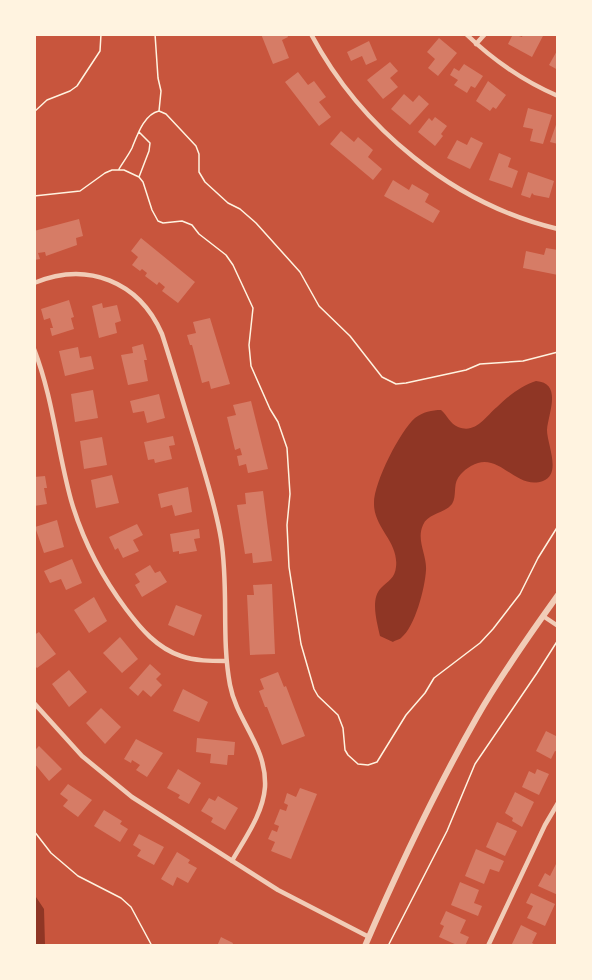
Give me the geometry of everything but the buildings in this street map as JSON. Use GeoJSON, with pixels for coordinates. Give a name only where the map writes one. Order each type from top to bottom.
{"type":"FeatureCollection","features":[{"type":"Feature","properties":{"kind":"street"},"geometry":{"type":"LineString","coordinates":[[311,34],[327,62],[352,96],[405,151],[442,177],[486,203],[530,222],[558,230]]}},
{"type":"Feature","properties":{"kind":"street"},"geometry":{"type":"LineString","coordinates":[[466,34],[521,77],[558,96]]}},
{"type":"Feature","properties":{"kind":"street"},"geometry":{"type":"LineString","coordinates":[[476,44],[485,34]]}},
{"type":"Feature","properties":{"kind":"street"},"geometry":{"type":"LineString","coordinates":[[34,283],[52,276],[70,273],[104,278],[136,296],[151,312],[159,325],[217,517],[224,569],[226,661],[234,700],[260,751],[265,779],[260,810],[232,861]]}},
{"type":"Feature","properties":{"kind":"street"},"geometry":{"type":"LineString","coordinates":[[34,349],[50,399],[63,468],[74,510],[112,589],[138,624],[160,646],[185,658],[226,661]]}},
{"type":"Feature","properties":{"kind":"street"},"geometry":{"type":"LineString","coordinates":[[366,945],[404,857],[441,783],[479,714],[558,595]]}},
{"type":"Feature","properties":{"kind":"street"},"geometry":{"type":"LineString","coordinates":[[543,616],[558,626]]}},
{"type":"Feature","properties":{"kind":"street"},"geometry":{"type":"LineString","coordinates":[[34,702],[58,730],[107,778],[155,813],[287,895],[369,937]]}},
{"type":"Feature","properties":{"kind":"street"},"geometry":{"type":"LineString","coordinates":[[488,945],[545,825],[558,803]]}},
{"type":"Feature","properties":{"kind":"path"},"geometry":{"type":"LineString","coordinates":[[34,112],[47,100],[77,86],[100,51],[101,34]]}},
{"type":"Feature","properties":{"kind":"path"},"geometry":{"type":"LineString","coordinates":[[155,34],[161,91],[159,111]]}},
{"type":"Feature","properties":{"kind":"path"},"geometry":{"type":"LineString","coordinates":[[34,196],[80,191],[105,173],[118,169],[132,149],[139,131],[152,114],[159,111],[166,114],[196,146],[199,154],[199,172],[205,182],[228,203],[240,209],[256,223],[300,272],[319,306],[350,336],[374,368],[389,382],[406,383],[466,370],[480,364],[523,361],[558,352]]}},
{"type":"Feature","properties":{"kind":"path"},"geometry":{"type":"LineString","coordinates":[[139,131],[150,143],[139,177]]}},
{"type":"Feature","properties":{"kind":"path"},"geometry":{"type":"LineString","coordinates":[[118,169],[139,177],[147,190],[152,210],[158,221],[163,223],[188,222],[203,238],[226,255],[253,308],[249,345],[251,366],[278,422],[287,448],[290,494],[287,525],[289,567],[300,644],[314,689],[318,696],[338,715],[343,728],[345,750],[353,761],[362,766],[378,762],[406,715],[425,693],[434,678],[480,643],[520,594],[538,558],[558,526]]}},
{"type":"Feature","properties":{"kind":"path"},"geometry":{"type":"LineString","coordinates":[[388,945],[447,831],[475,764],[558,640]]}},
{"type":"Feature","properties":{"kind":"path"},"geometry":{"type":"LineString","coordinates":[[34,831],[51,853],[78,876],[121,898],[131,907],[152,945]]}},
{"type":"Feature","properties":{"kind":"shaded area"},"geometry":{"type":"Polygon","coordinates":[[[536,381],[544,383],[552,393],[547,430],[553,465],[549,477],[533,483],[499,466],[481,462],[464,471],[457,481],[452,504],[429,518],[423,525],[421,542],[426,564],[425,578],[411,625],[401,638],[393,642],[380,636],[375,611],[376,598],[381,588],[394,574],[396,558],[375,513],[374,504],[378,484],[388,458],[402,434],[415,418],[434,410],[441,410],[458,427],[470,428],[484,420],[510,395],[536,381]]]}},
{"type":"Feature","properties":{"kind":"shaded area"},"geometry":{"type":"Polygon","coordinates":[[[34,894],[44,909],[45,945],[35,945],[34,894]]]}}]}
